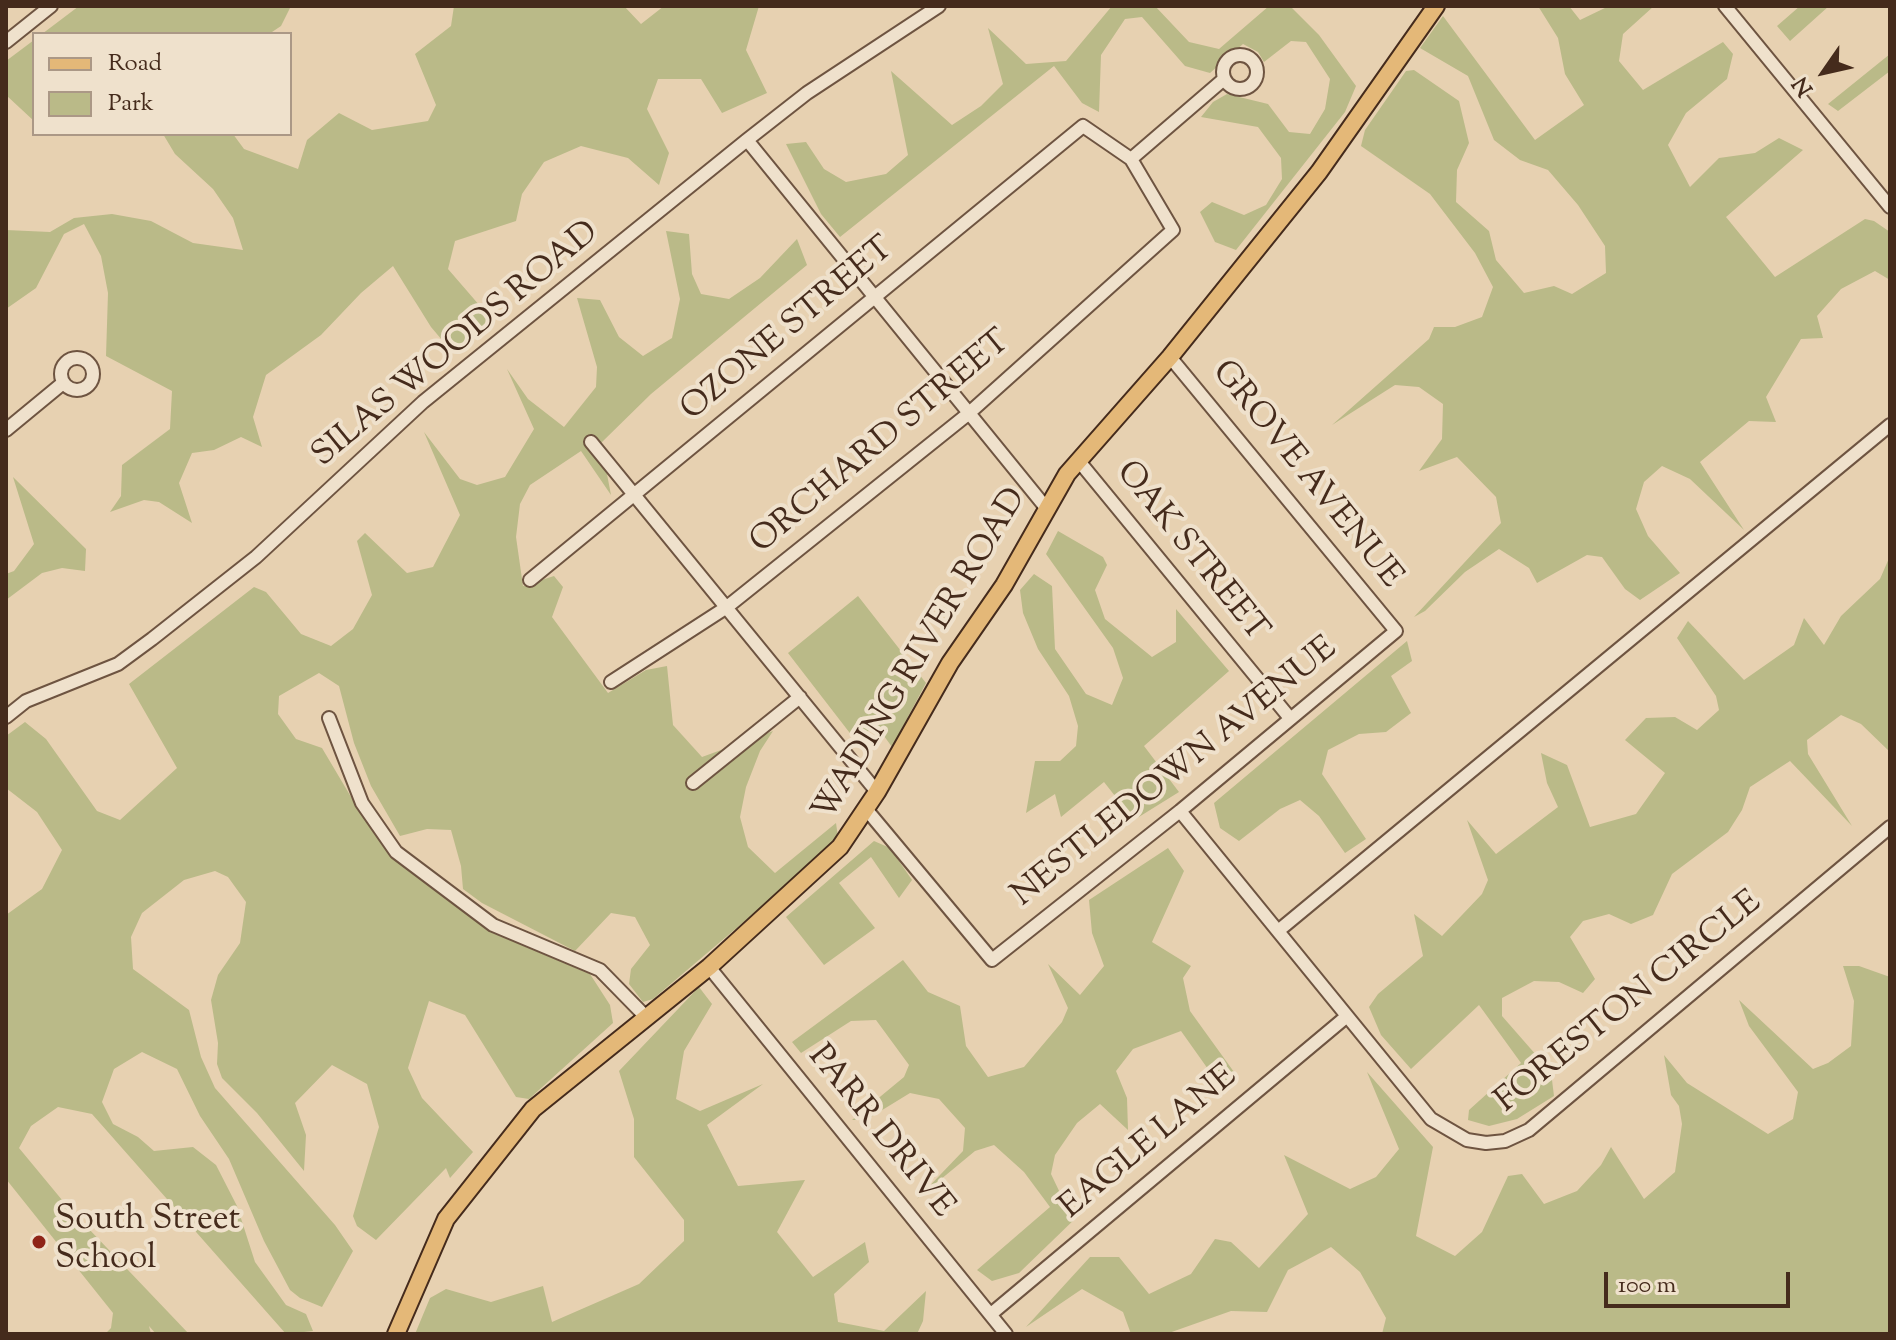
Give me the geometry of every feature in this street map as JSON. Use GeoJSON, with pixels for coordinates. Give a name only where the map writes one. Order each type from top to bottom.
{"type":"FeatureCollection","features":[{"type":"Feature","properties":{"kind":"main road","name":"WADING RIVER ROAD"},"geometry":{"type":"LineString","coordinates":[[396,1334],[446,1219],[533,1109],[709,967],[840,847],[877,792],[950,663],[1004,585],[1078,460],[1170,357],[1319,172],[1436,6]]}},
{"type":"Feature","properties":{"kind":"street"},"geometry":{"type":"LineString","coordinates":[[6,42],[51,6]]}},
{"type":"Feature","properties":{"kind":"street","name":"SILAS WOODS ROAD"},"geometry":{"type":"LineString","coordinates":[[6,717],[26,701],[118,664],[152,639],[288,529],[415,409],[747,140],[807,93],[939,6]]}},
{"type":"Feature","properties":{"kind":"street"},"geometry":{"type":"LineString","coordinates":[[1725,6],[1890,207]]}},
{"type":"Feature","properties":{"kind":"street"},"geometry":{"type":"LineString","coordinates":[[1131,159],[1224,79]]}},
{"type":"Feature","properties":{"kind":"street","name":"OZONE STREET"},"geometry":{"type":"LineString","coordinates":[[530,580],[1083,126],[1131,159]]}},
{"type":"Feature","properties":{"kind":"street"},"geometry":{"type":"LineString","coordinates":[[747,140],[1047,509]]}},
{"type":"Feature","properties":{"kind":"street","name":"ORCHARD STREET"},"geometry":{"type":"LineString","coordinates":[[611,682],[727,607],[968,414],[1173,230],[1131,159]]}},
{"type":"Feature","properties":{"kind":"street","name":"GROVE AVENUE"},"geometry":{"type":"LineString","coordinates":[[1170,357],[1396,631]]}},
{"type":"Feature","properties":{"kind":"street"},"geometry":{"type":"LineString","coordinates":[[6,430],[63,383]]}},
{"type":"Feature","properties":{"kind":"street"},"geometry":{"type":"LineString","coordinates":[[1278,931],[1890,425]]}},
{"type":"Feature","properties":{"kind":"street"},"geometry":{"type":"LineString","coordinates":[[591,442],[877,792]]}},
{"type":"Feature","properties":{"kind":"street","name":"OAK STREET"},"geometry":{"type":"LineString","coordinates":[[1078,460],[1289,717]]}},
{"type":"Feature","properties":{"kind":"street","name":"NESTLEDOWN AVENUE"},"geometry":{"type":"LineString","coordinates":[[866,809],[992,960],[1180,811],[1289,717],[1396,631]]}},
{"type":"Feature","properties":{"kind":"street"},"geometry":{"type":"LineString","coordinates":[[693,783],[800,697]]}},
{"type":"Feature","properties":{"kind":"street"},"geometry":{"type":"LineString","coordinates":[[329,718],[362,803],[396,852],[493,925],[600,970],[646,1017]]}},
{"type":"Feature","properties":{"kind":"street","name":"FORESTON CIRCLE"},"geometry":{"type":"LineString","coordinates":[[1180,811],[1431,1119],[1467,1140],[1505,1141],[1529,1130],[1890,827]]}},
{"type":"Feature","properties":{"kind":"street","name":"PARR DRIVE"},"geometry":{"type":"LineString","coordinates":[[709,967],[832,1123],[1006,1334]]}},
{"type":"Feature","properties":{"kind":"street","name":"EAGLE LANE"},"geometry":{"type":"LineString","coordinates":[[991,1314],[1346,1017]]}},
{"type":"Feature","properties":{"kind":"green space"},"geometry":{"type":"Polygon","coordinates":[[[79,6],[291,6],[281,26],[272,32],[45,32],[79,6]]]}},
{"type":"Feature","properties":{"kind":"green space"},"geometry":{"type":"Polygon","coordinates":[[[454,6],[624,6],[641,24],[664,6],[759,6],[746,50],[767,93],[722,113],[701,79],[658,79],[647,109],[669,153],[659,185],[628,158],[581,146],[544,162],[522,194],[516,221],[455,241],[448,269],[493,321],[453,353],[431,327],[393,266],[361,293],[321,335],[266,375],[253,417],[262,447],[241,437],[214,450],[192,453],[179,483],[192,523],[159,502],[144,500],[110,512],[121,496],[122,465],[170,429],[172,391],[106,356],[108,293],[101,256],[84,224],[64,234],[36,288],[6,309],[6,230],[50,232],[74,218],[112,214],[151,221],[193,243],[243,250],[233,218],[213,189],[175,154],[164,136],[234,136],[244,149],[298,169],[307,140],[339,113],[372,130],[428,121],[436,105],[415,54],[451,26],[454,6]]]}},
{"type":"Feature","properties":{"kind":"green space"},"geometry":{"type":"Polygon","coordinates":[[[1112,6],[1155,6],[1189,42],[1219,49],[1269,6],[1290,6],[1319,35],[1356,86],[1345,112],[1236,250],[1215,242],[1200,212],[1212,202],[1244,215],[1266,205],[1282,179],[1281,158],[1258,127],[1201,117],[1213,102],[1227,94],[1268,104],[1289,132],[1310,134],[1325,109],[1330,79],[1306,42],[1291,41],[1264,62],[1258,52],[1243,44],[1210,73],[1185,66],[1142,17],[1125,19],[1101,55],[1099,112],[1082,103],[1054,66],[840,237],[821,214],[786,144],[806,142],[824,169],[846,182],[886,174],[908,155],[891,71],[952,125],[981,106],[1003,84],[988,28],[1026,64],[1066,61],[1112,6]]]}},
{"type":"Feature","properties":{"kind":"green space"},"geometry":{"type":"Polygon","coordinates":[[[1538,6],[1569,6],[1580,20],[1609,6],[1654,6],[1623,34],[1619,61],[1643,90],[1723,42],[1733,54],[1727,79],[1686,113],[1668,145],[1690,187],[1719,158],[1755,153],[1779,138],[1803,150],[1726,217],[1775,277],[1865,219],[1874,221],[1890,232],[1890,280],[1875,271],[1841,289],[1817,316],[1823,338],[1801,339],[1766,397],[1776,422],[1749,421],[1700,462],[1744,530],[1690,479],[1662,466],[1644,482],[1636,509],[1648,536],[1680,573],[1640,600],[1625,589],[1602,557],[1587,555],[1537,583],[1529,568],[1499,549],[1465,572],[1425,611],[1414,617],[1501,523],[1496,497],[1457,457],[1419,471],[1442,439],[1443,404],[1419,387],[1395,385],[1332,425],[1429,339],[1434,327],[1455,327],[1482,317],[1493,287],[1475,253],[1430,194],[1361,146],[1365,130],[1406,71],[1414,70],[1459,101],[1469,143],[1457,170],[1456,202],[1489,231],[1496,260],[1524,293],[1554,286],[1572,294],[1606,273],[1605,246],[1578,205],[1548,170],[1520,160],[1494,140],[1468,76],[1420,48],[1443,16],[1535,140],[1584,105],[1565,74],[1558,38],[1538,6]]]}},
{"type":"Feature","properties":{"kind":"green space"},"geometry":{"type":"Polygon","coordinates":[[[1800,6],[1829,6],[1790,41],[1777,26],[1800,6]]]}},
{"type":"Feature","properties":{"kind":"green space"},"geometry":{"type":"Polygon","coordinates":[[[32,42],[32,119],[6,95],[6,61],[32,42]]]}},
{"type":"Feature","properties":{"kind":"green space"},"geometry":{"type":"Polygon","coordinates":[[[1890,54],[1890,71],[1838,111],[1828,104],[1890,54]]]}},
{"type":"Feature","properties":{"kind":"green space"},"geometry":{"type":"Polygon","coordinates":[[[666,231],[689,234],[692,274],[701,294],[729,299],[760,278],[797,239],[807,265],[651,394],[601,443],[611,495],[581,451],[530,485],[520,504],[516,537],[523,586],[554,576],[563,587],[552,617],[608,693],[646,670],[667,666],[673,725],[702,757],[773,731],[760,751],[746,787],[740,817],[748,847],[775,873],[836,823],[838,837],[786,886],[653,999],[643,1002],[629,984],[631,969],[650,945],[635,917],[611,913],[575,951],[482,903],[463,889],[461,866],[451,830],[427,829],[400,836],[371,786],[354,743],[339,686],[319,673],[279,696],[278,714],[296,739],[322,748],[354,802],[392,854],[493,933],[590,974],[610,1005],[613,1023],[529,1099],[516,1097],[465,1015],[429,1001],[408,1068],[422,1098],[473,1152],[450,1178],[446,1168],[376,1240],[357,1226],[353,1216],[379,1127],[367,1084],[332,1065],[295,1103],[306,1135],[304,1171],[257,1113],[222,1078],[217,1064],[218,1043],[211,1000],[218,975],[240,943],[246,902],[228,877],[215,871],[184,880],[142,913],[131,937],[133,969],[189,1010],[201,1057],[215,1088],[335,1225],[353,1251],[322,1307],[290,1290],[264,1241],[229,1159],[200,1116],[177,1069],[142,1052],[114,1069],[102,1102],[113,1124],[138,1137],[154,1151],[193,1147],[216,1165],[237,1206],[255,1262],[286,1305],[306,1314],[313,1331],[286,1334],[92,1114],[58,1107],[31,1126],[19,1148],[67,1206],[189,1334],[156,1334],[149,1326],[151,1334],[105,1334],[111,1328],[113,1313],[6,1179],[6,915],[42,889],[62,850],[37,812],[6,788],[6,736],[25,722],[46,739],[97,811],[120,820],[177,768],[129,684],[254,587],[266,592],[301,634],[331,646],[353,629],[372,595],[357,541],[365,533],[407,573],[433,567],[460,515],[424,432],[460,479],[477,485],[505,477],[534,429],[507,369],[528,399],[564,427],[596,387],[597,367],[577,298],[600,300],[619,337],[643,356],[672,338],[680,299],[666,231]]]}},
{"type":"Feature","properties":{"kind":"green space"},"geometry":{"type":"Polygon","coordinates":[[[13,477],[86,549],[85,571],[62,568],[42,573],[6,600],[6,574],[14,571],[34,544],[13,477]]]}},
{"type":"Feature","properties":{"kind":"green space"},"geometry":{"type":"Polygon","coordinates":[[[1058,531],[1103,557],[1107,565],[1095,590],[1105,619],[1152,657],[1176,642],[1176,609],[1229,671],[1144,746],[1179,792],[1134,820],[1104,782],[1061,817],[1055,794],[1026,813],[1035,761],[1060,761],[1076,746],[1078,726],[1069,696],[1038,649],[1023,613],[1020,590],[1034,574],[1052,586],[1055,649],[1086,694],[1112,705],[1123,678],[1113,648],[1046,554],[1058,531]]]}},
{"type":"Feature","properties":{"kind":"green space"},"geometry":{"type":"Polygon","coordinates":[[[1890,556],[1890,752],[1861,724],[1841,715],[1807,740],[1808,754],[1852,826],[1790,761],[1750,787],[1742,810],[1728,832],[1672,874],[1653,915],[1631,924],[1609,914],[1583,921],[1570,937],[1595,979],[1583,993],[1559,982],[1534,981],[1502,998],[1502,1016],[1551,1072],[1554,1096],[1517,1119],[1489,1126],[1468,1120],[1469,1110],[1521,1063],[1479,1005],[1411,1069],[1381,1035],[1369,1007],[1378,994],[1423,956],[1414,914],[1442,936],[1482,894],[1488,880],[1467,820],[1496,854],[1558,807],[1547,783],[1541,753],[1567,765],[1590,827],[1636,814],[1665,773],[1625,740],[1646,718],[1675,717],[1697,730],[1719,710],[1716,696],[1677,638],[1688,621],[1744,680],[1794,645],[1804,618],[1824,645],[1841,616],[1880,579],[1890,556]]]}},
{"type":"Feature","properties":{"kind":"green space"},"geometry":{"type":"Polygon","coordinates":[[[858,596],[926,683],[892,747],[876,725],[856,741],[788,653],[858,596]]]}},
{"type":"Feature","properties":{"kind":"green space"},"geometry":{"type":"Polygon","coordinates":[[[1407,641],[1412,661],[1391,676],[1411,713],[1386,732],[1359,734],[1328,750],[1322,774],[1366,839],[1345,853],[1319,816],[1300,800],[1280,809],[1239,841],[1220,828],[1214,803],[1407,641]]]}},
{"type":"Feature","properties":{"kind":"green space"},"geometry":{"type":"Polygon","coordinates":[[[874,841],[890,848],[912,880],[899,898],[871,857],[839,883],[875,928],[824,965],[786,917],[874,841]]]}},
{"type":"Feature","properties":{"kind":"green space"},"geometry":{"type":"Polygon","coordinates":[[[1168,848],[1184,871],[1152,942],[1191,966],[1183,978],[1190,1011],[1234,1072],[1225,1093],[1181,1031],[1133,1049],[1116,1071],[1127,1098],[1128,1130],[1100,1104],[1077,1123],[1055,1155],[1051,1174],[1061,1195],[1080,1214],[1019,1273],[992,1281],[977,1270],[1050,1207],[1024,1172],[994,1145],[975,1151],[917,1199],[963,1151],[965,1128],[939,1099],[910,1093],[866,1120],[852,1120],[904,1077],[909,1065],[876,1020],[851,1021],[801,1053],[792,1042],[903,960],[928,992],[960,1006],[966,1046],[988,1077],[1024,1067],[1062,1022],[1068,1008],[1048,964],[1080,995],[1104,966],[1092,933],[1089,900],[1168,848]]]}},
{"type":"Feature","properties":{"kind":"green space"},"geometry":{"type":"Polygon","coordinates":[[[1843,966],[1859,966],[1890,977],[1890,1334],[1382,1334],[1386,1318],[1360,1272],[1331,1247],[1288,1270],[1267,1312],[1231,1311],[1166,1334],[1131,1334],[1123,1312],[1082,1289],[1026,1327],[1090,1257],[1119,1257],[1149,1294],[1191,1274],[1215,1239],[1231,1242],[1259,1268],[1308,1214],[1284,1155],[1350,1189],[1376,1177],[1399,1149],[1367,1072],[1433,1147],[1416,1236],[1455,1256],[1482,1232],[1508,1176],[1522,1174],[1544,1204],[1577,1191],[1601,1165],[1611,1147],[1644,1199],[1675,1172],[1682,1124],[1679,1106],[1671,1095],[1664,1055],[1687,1083],[1768,1134],[1793,1119],[1798,1092],[1749,1026],[1739,1000],[1813,1069],[1828,1063],[1851,1046],[1854,1001],[1843,966]]]}},
{"type":"Feature","properties":{"kind":"green space"},"geometry":{"type":"Polygon","coordinates":[[[699,987],[712,1004],[684,1051],[676,1099],[700,1111],[763,1084],[707,1125],[738,1186],[805,1180],[777,1232],[813,1277],[865,1242],[869,1262],[834,1294],[838,1322],[884,1331],[926,1291],[923,1321],[917,1334],[415,1334],[430,1298],[446,1289],[491,1302],[543,1286],[552,1322],[639,1284],[684,1241],[684,1220],[634,1157],[634,1119],[619,1071],[699,987]]]}},
{"type":"Feature","properties":{"kind":"place","name":"South Street School"},"geometry":{"type":"Point","coordinates":[39,1242]}}]}
